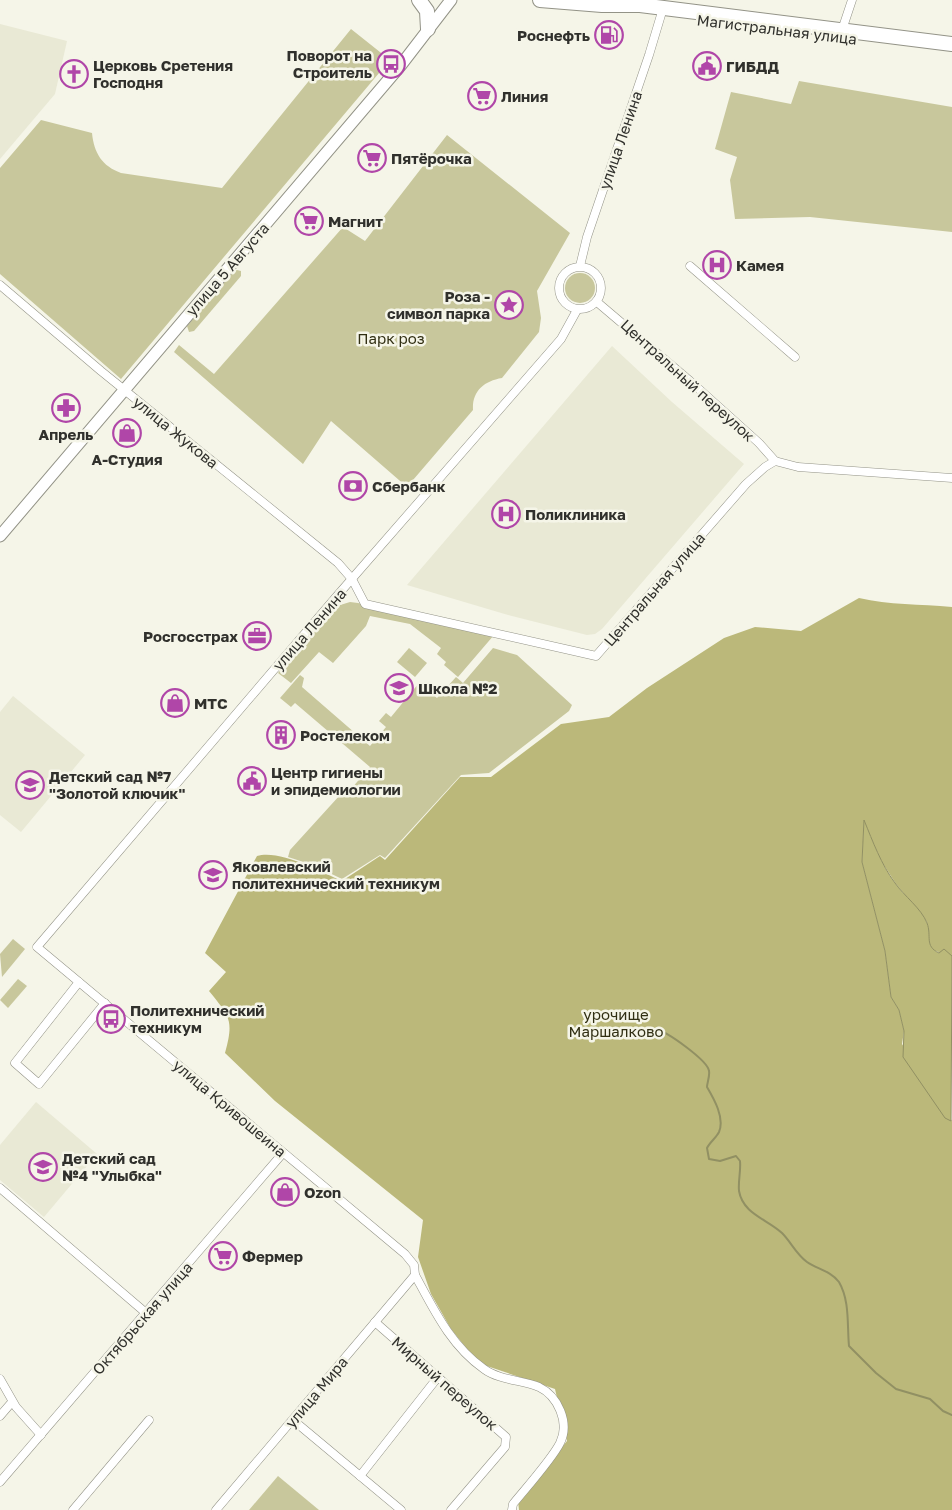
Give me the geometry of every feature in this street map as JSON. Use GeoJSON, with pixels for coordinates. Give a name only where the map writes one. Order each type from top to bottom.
{"type":"FeatureCollection","features":[{"type":"Feature","properties":{"kind":"highway"},"geometry":{"type":"LineString","coordinates":[[418,0],[427,10],[428,29]]}},
{"type":"Feature","properties":{"kind":"highway","name":"Магистральная улица"},"geometry":{"type":"LineString","coordinates":[[540,0],[602,5],[640,5],[952,44]]}},
{"type":"Feature","properties":{"kind":"highway","name":"Магистральная улица"},"geometry":{"type":"LineString","coordinates":[[602,5],[661,15],[952,51]]}},
{"type":"Feature","properties":{"kind":"street","name":"улица 5 Августа"},"geometry":{"type":"LineString","coordinates":[[0,536],[401,65],[451,0]]}},
{"type":"Feature","properties":{"kind":"street"},"geometry":{"type":"LineString","coordinates":[[842,30],[852,0]]}},
{"type":"Feature","properties":{"kind":"street","name":"улица Ленина"},"geometry":{"type":"LineString","coordinates":[[580,266],[586,237],[661,15]]}},
{"type":"Feature","properties":{"kind":"street"},"geometry":{"type":"LineString","coordinates":[[580,266],[588,268],[600,279],[601,295],[597,302],[591,307],[578,310],[563,302],[558,287],[565,272],[580,266]]}},
{"type":"Feature","properties":{"kind":"street"},"geometry":{"type":"LineString","coordinates":[[690,266],[795,357]]}},
{"type":"Feature","properties":{"kind":"street","name":"улица Жукова"},"geometry":{"type":"LineString","coordinates":[[0,285],[124,390],[330,556],[352,579]]}},
{"type":"Feature","properties":{"kind":"street","name":"Центральный переулок"},"geometry":{"type":"LineString","coordinates":[[597,302],[690,381],[759,443],[775,461]]}},
{"type":"Feature","properties":{"kind":"street","name":"улица Ленина"},"geometry":{"type":"LineString","coordinates":[[37,946],[352,579],[562,339],[578,310]]}},
{"type":"Feature","properties":{"kind":"street"},"geometry":{"type":"LineString","coordinates":[[775,461],[798,467],[952,478]]}},
{"type":"Feature","properties":{"kind":"street","name":"Центральная улица"},"geometry":{"type":"LineString","coordinates":[[352,579],[365,604],[596,656],[746,484],[765,467],[775,461]]}},
{"type":"Feature","properties":{"kind":"street","name":"улица Кривошеина"},"geometry":{"type":"LineString","coordinates":[[37,946],[405,1254],[414,1265],[415,1275],[455,1344],[486,1371],[539,1388],[554,1400],[563,1422],[560,1443],[513,1504],[512,1510]]}},
{"type":"Feature","properties":{"kind":"street"},"geometry":{"type":"LineString","coordinates":[[80,982],[15,1063],[39,1084],[105,1004]]}},
{"type":"Feature","properties":{"kind":"street","name":"Октябрьская улица"},"geometry":{"type":"LineString","coordinates":[[0,1482],[283,1153]]}},
{"type":"Feature","properties":{"kind":"street"},"geometry":{"type":"LineString","coordinates":[[0,1188],[146,1312]]}},
{"type":"Feature","properties":{"kind":"street","name":"улица Мира"},"geometry":{"type":"LineString","coordinates":[[216,1510],[415,1275]]}},
{"type":"Feature","properties":{"kind":"street","name":"Мирный переулок"},"geometry":{"type":"LineString","coordinates":[[376,1322],[506,1437],[505,1448],[452,1510]]}},
{"type":"Feature","properties":{"kind":"street"},"geometry":{"type":"LineString","coordinates":[[360,1476],[438,1376]]}},
{"type":"Feature","properties":{"kind":"street"},"geometry":{"type":"LineString","coordinates":[[0,1379],[12,1402],[41,1435]]}},
{"type":"Feature","properties":{"kind":"street"},"geometry":{"type":"LineString","coordinates":[[0,1416],[12,1402]]}},
{"type":"Feature","properties":{"kind":"street"},"geometry":{"type":"LineString","coordinates":[[73,1510],[148,1420]]}},
{"type":"Feature","properties":{"kind":"street"},"geometry":{"type":"LineString","coordinates":[[293,1420],[401,1510]]}},
{"type":"Feature","properties":{"kind":"shaded area"},"geometry":{"type":"Polygon","coordinates":[[[0,24],[67,41],[55,94],[0,159],[0,24]]]}},
{"type":"Feature","properties":{"kind":"shaded area"},"geometry":{"type":"Polygon","coordinates":[[[612,346],[672,402],[744,464],[602,629],[595,634],[587,635],[508,615],[407,585],[612,346]]]}},
{"type":"Feature","properties":{"kind":"shaded area","name":"Детский сад №7 \"Золотой ключик\""},"geometry":{"type":"Polygon","coordinates":[[[13,696],[85,755],[21,832],[0,815],[0,712],[13,696]]]}},
{"type":"Feature","properties":{"kind":"shaded area"},"geometry":{"type":"Polygon","coordinates":[[[864,820],[890,876],[917,907],[927,923],[930,944],[939,953],[944,949],[952,956],[951,1121],[945,1118],[903,1057],[904,1031],[899,1010],[891,997],[885,951],[862,862],[864,820]]]}},
{"type":"Feature","properties":{"kind":"shaded area","name":"Детский сад №4 \"Улыбка\""},"geometry":{"type":"Polygon","coordinates":[[[36,1102],[97,1154],[44,1217],[0,1180],[0,1145],[36,1102]]]}},
{"type":"Feature","properties":{"kind":"green space"},"geometry":{"type":"Polygon","coordinates":[[[351,29],[390,60],[121,379],[0,274],[0,168],[41,120],[92,133],[100,158],[109,167],[121,173],[222,188],[351,29]]]}},
{"type":"Feature","properties":{"kind":"green space"},"geometry":{"type":"Polygon","coordinates":[[[799,81],[952,107],[952,232],[810,217],[735,219],[730,180],[737,157],[715,149],[731,92],[791,104],[799,81]]]}},
{"type":"Feature","properties":{"kind":"green space","name":"Парк роз"},"geometry":{"type":"Polygon","coordinates":[[[447,135],[570,233],[537,291],[541,318],[539,332],[502,378],[485,384],[480,388],[473,403],[473,410],[407,487],[331,421],[303,464],[174,352],[179,345],[214,374],[343,227],[365,241],[447,135]]]}},
{"type":"Feature","properties":{"kind":"green space"},"geometry":{"type":"Polygon","coordinates":[[[234,271],[241,271],[241,276],[194,331],[189,332],[187,326],[234,271]]]}},
{"type":"Feature","properties":{"kind":"green space"},"geometry":{"type":"Polygon","coordinates":[[[580,273],[586,274],[594,282],[594,294],[586,302],[580,303],[574,302],[566,294],[565,288],[566,282],[574,274],[580,273]]]}},
{"type":"Feature","properties":{"kind":"green space","name":"урочище Маршалково"},"geometry":{"type":"Polygon","coordinates":[[[859,598],[893,603],[952,607],[952,956],[932,950],[928,941],[927,922],[896,884],[880,859],[864,822],[862,862],[885,951],[891,997],[899,1010],[904,1031],[902,1044],[952,1121],[952,1510],[519,1510],[518,1501],[567,1441],[555,1389],[478,1363],[451,1329],[431,1294],[418,1257],[423,1220],[275,1101],[225,1053],[229,1033],[228,1019],[222,1007],[209,991],[226,972],[205,953],[257,856],[266,855],[288,858],[342,881],[380,856],[385,860],[460,777],[491,777],[561,724],[609,717],[647,688],[724,638],[755,627],[801,631],[859,598]]]}},
{"type":"Feature","properties":{"kind":"green space"},"geometry":{"type":"Polygon","coordinates":[[[350,602],[494,635],[458,677],[444,665],[446,662],[437,654],[441,648],[410,624],[370,616],[366,626],[333,663],[319,652],[291,683],[278,673],[337,606],[350,602]]]}},
{"type":"Feature","properties":{"kind":"green space"},"geometry":{"type":"Polygon","coordinates":[[[409,648],[427,663],[415,677],[397,662],[409,648]]]}},
{"type":"Feature","properties":{"kind":"green space"},"geometry":{"type":"Polygon","coordinates":[[[493,648],[517,655],[572,705],[569,711],[489,773],[461,775],[385,858],[380,855],[342,879],[313,865],[288,857],[290,850],[340,795],[344,797],[370,767],[295,703],[291,707],[280,698],[300,675],[304,678],[302,687],[370,746],[386,727],[379,721],[386,713],[391,717],[419,683],[437,698],[456,677],[463,683],[493,648]]]}},
{"type":"Feature","properties":{"kind":"green space"},"geometry":{"type":"Polygon","coordinates":[[[13,939],[25,949],[2,977],[0,954],[13,939]]]}},
{"type":"Feature","properties":{"kind":"green space"},"geometry":{"type":"Polygon","coordinates":[[[18,979],[27,986],[8,1008],[0,1000],[18,979]]]}},
{"type":"Feature","properties":{"kind":"green space"},"geometry":{"type":"Polygon","coordinates":[[[278,1476],[319,1510],[249,1510],[278,1476]]]}},
{"type":"Feature","properties":{"kind":"waterway"},"geometry":{"type":"LineString","coordinates":[[639,1031],[651,1029],[661,1031],[686,1047],[707,1066],[709,1071],[707,1087],[718,1109],[721,1121],[719,1132],[707,1148],[709,1159],[720,1161],[736,1156],[740,1161],[739,1191],[745,1205],[750,1211],[782,1233],[807,1262],[828,1273],[839,1282],[845,1297],[849,1346],[876,1373],[896,1389],[930,1399],[943,1411],[952,1415]]}},
{"type":"Feature","properties":{"kind":"place","name":"Роснефть"},"geometry":{"type":"Point","coordinates":[609,35]}},
{"type":"Feature","properties":{"kind":"place","name":"Поворот на Строитель"},"geometry":{"type":"Point","coordinates":[391,64]}},
{"type":"Feature","properties":{"kind":"place","name":"ГИБДД"},"geometry":{"type":"Point","coordinates":[707,66]}},
{"type":"Feature","properties":{"kind":"place","name":"Церковь Сретения Господня"},"geometry":{"type":"Point","coordinates":[74,74]}},
{"type":"Feature","properties":{"kind":"place","name":"Линия"},"geometry":{"type":"Point","coordinates":[482,96]}},
{"type":"Feature","properties":{"kind":"place","name":"Пятёрочка"},"geometry":{"type":"Point","coordinates":[372,158]}},
{"type":"Feature","properties":{"kind":"place","name":"Магнит"},"geometry":{"type":"Point","coordinates":[309,221]}},
{"type":"Feature","properties":{"kind":"place","name":"Камея"},"geometry":{"type":"Point","coordinates":[717,265]}},
{"type":"Feature","properties":{"kind":"place","name":"Роза - символ парка"},"geometry":{"type":"Point","coordinates":[509,305]}},
{"type":"Feature","properties":{"kind":"place","name":"Апрель"},"geometry":{"type":"Point","coordinates":[66,408]}},
{"type":"Feature","properties":{"kind":"place","name":"А-Студия"},"geometry":{"type":"Point","coordinates":[127,433]}},
{"type":"Feature","properties":{"kind":"place","name":"Сбербанк"},"geometry":{"type":"Point","coordinates":[353,486]}},
{"type":"Feature","properties":{"kind":"place","name":"Поликлиника"},"geometry":{"type":"Point","coordinates":[506,514]}},
{"type":"Feature","properties":{"kind":"place","name":"Росгосстрах"},"geometry":{"type":"Point","coordinates":[257,636]}},
{"type":"Feature","properties":{"kind":"place","name":"Школа №2"},"geometry":{"type":"Point","coordinates":[399,688]}},
{"type":"Feature","properties":{"kind":"place","name":"МТС"},"geometry":{"type":"Point","coordinates":[175,703]}},
{"type":"Feature","properties":{"kind":"place","name":"Ростелеком"},"geometry":{"type":"Point","coordinates":[281,735]}},
{"type":"Feature","properties":{"kind":"place","name":"Центр гигиены и эпидемиологии"},"geometry":{"type":"Point","coordinates":[252,781]}},
{"type":"Feature","properties":{"kind":"place","name":"Детский сад №7 \"Золотой ключик\""},"geometry":{"type":"Point","coordinates":[30,785]}},
{"type":"Feature","properties":{"kind":"place","name":"Яковлевский политехнический техникум"},"geometry":{"type":"Point","coordinates":[213,875]}},
{"type":"Feature","properties":{"kind":"place","name":"Политехнический техникум"},"geometry":{"type":"Point","coordinates":[111,1019]}},
{"type":"Feature","properties":{"kind":"place","name":"Детский сад №4 \"Улыбка\""},"geometry":{"type":"Point","coordinates":[43,1167]}},
{"type":"Feature","properties":{"kind":"place","name":"Ozon"},"geometry":{"type":"Point","coordinates":[285,1192]}},
{"type":"Feature","properties":{"kind":"place","name":"Фермер"},"geometry":{"type":"Point","coordinates":[223,1256]}}]}
